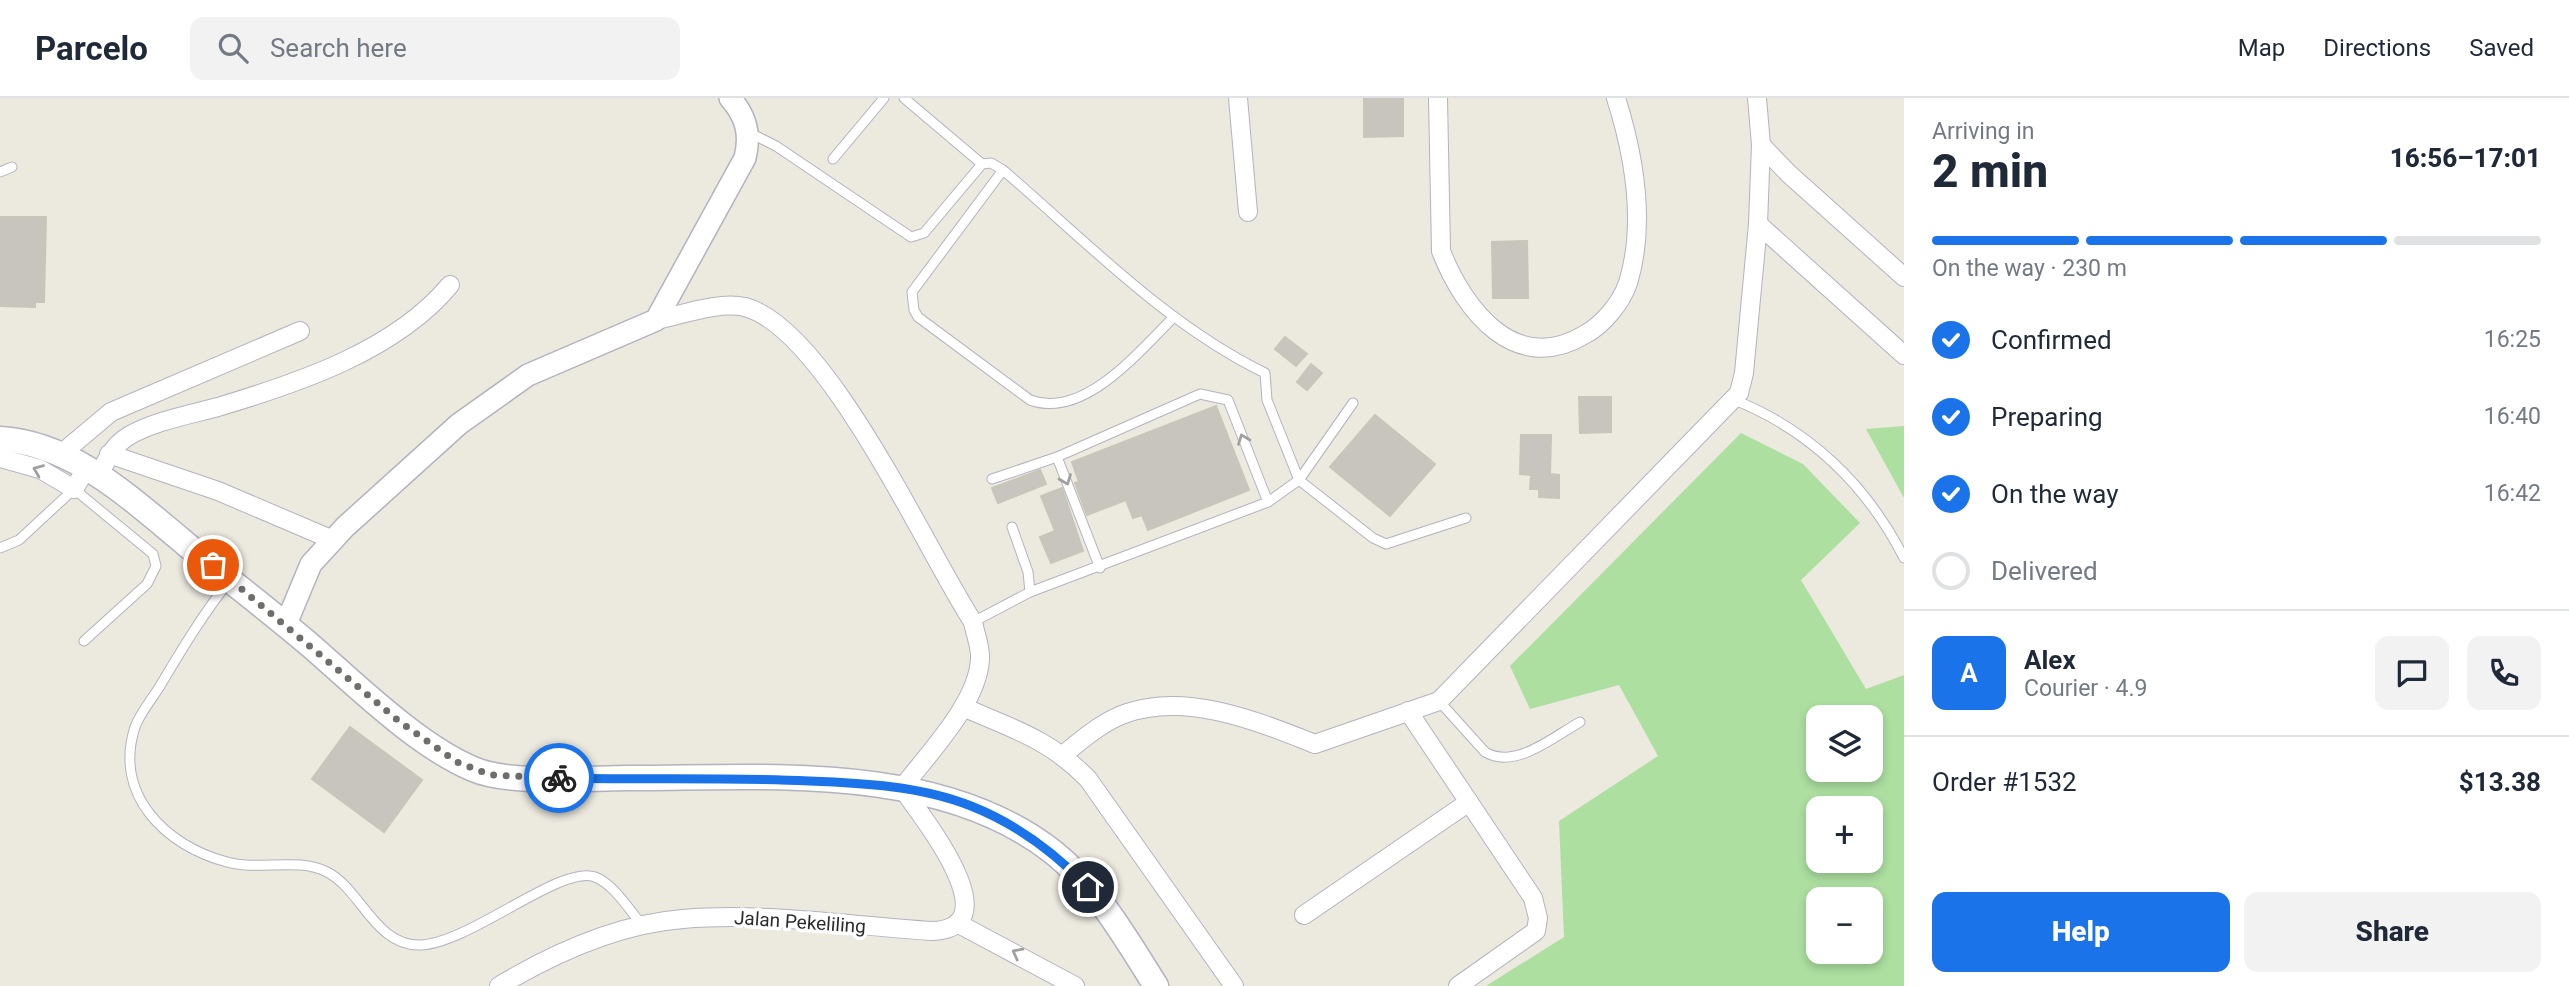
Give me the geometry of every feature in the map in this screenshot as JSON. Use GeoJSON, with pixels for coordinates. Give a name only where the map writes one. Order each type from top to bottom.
{"type":"FeatureCollection","features":[{"type":"Feature","properties":{"kind":"main road"},"geometry":{"type":"LineString","coordinates":[[0,439],[61,454],[92,472],[286,624],[400,722],[457,762],[475,771],[511,777],[720,777],[902,788],[970,805],[1021,831],[1055,853],[1088,887],[1156,986]]}},
{"type":"Feature","properties":{"kind":"street"},"geometry":{"type":"LineString","coordinates":[[656,320],[746,158],[748,132],[743,115],[730,98]]}},
{"type":"Feature","properties":{"kind":"street"},"geometry":{"type":"LineString","coordinates":[[1238,98],[1248,212]]}},
{"type":"Feature","properties":{"kind":"street"},"geometry":{"type":"LineString","coordinates":[[1438,98],[1441,251],[1446,264],[1468,303],[1486,324],[1502,337],[1541,348],[1563,345],[1594,330],[1627,286],[1633,264],[1636,204],[1632,159],[1616,98]]}},
{"type":"Feature","properties":{"kind":"street"},"geometry":{"type":"LineString","coordinates":[[1064,754],[1096,729],[1127,713],[1158,707],[1188,707],[1246,720],[1315,744],[1438,701],[1732,399],[1743,384],[1758,224],[1761,145],[1757,98]]}},
{"type":"Feature","properties":{"kind":"street"},"geometry":{"type":"LineString","coordinates":[[1761,145],[1788,174],[1901,270]]}},
{"type":"Feature","properties":{"kind":"street"},"geometry":{"type":"LineString","coordinates":[[1758,224],[1904,355]]}},
{"type":"Feature","properties":{"kind":"street"},"geometry":{"type":"LineString","coordinates":[[92,472],[128,436],[272,391],[344,364],[429,306],[450,285]]}},
{"type":"Feature","properties":{"kind":"street"},"geometry":{"type":"LineString","coordinates":[[286,624],[311,564],[333,540],[459,424],[528,376],[656,320],[729,306],[745,307],[772,322],[818,365],[856,418],[973,622],[980,656],[979,667],[963,707],[902,788],[937,838],[966,893],[967,907],[957,923],[1075,986]]}},
{"type":"Feature","properties":{"kind":"street"},"geometry":{"type":"LineString","coordinates":[[61,454],[111,412],[300,331]]}},
{"type":"Feature","properties":{"kind":"street"},"geometry":{"type":"LineString","coordinates":[[0,458],[40,469],[92,472],[218,491],[333,540]]}},
{"type":"Feature","properties":{"kind":"street"},"geometry":{"type":"LineString","coordinates":[[963,707],[1064,754],[1088,779],[1234,986]]}},
{"type":"Feature","properties":{"kind":"street"},"geometry":{"type":"LineString","coordinates":[[1408,711],[1533,898],[1538,918],[1535,931],[1458,986]]}},
{"type":"Feature","properties":{"kind":"street"},"geometry":{"type":"LineString","coordinates":[[1304,915],[1469,802]]}},
{"type":"Feature","properties":{"kind":"street","name":"Jalan Pekeliling"},"geometry":{"type":"LineString","coordinates":[[499,986],[550,956],[611,934],[680,919],[736,917],[933,931],[946,930],[957,923]]}},
{"type":"Feature","properties":{"kind":"lane"},"geometry":{"type":"LineString","coordinates":[[833,159],[884,98]]}},
{"type":"Feature","properties":{"kind":"lane"},"geometry":{"type":"LineString","coordinates":[[904,98],[982,164]]}},
{"type":"Feature","properties":{"kind":"lane"},"geometry":{"type":"LineString","coordinates":[[748,132],[776,146],[911,237],[925,233],[982,164],[991,163],[1003,170],[1174,317],[1230,356],[1265,373],[1267,400],[1299,480],[1373,538],[1386,544],[1466,518]]}},
{"type":"Feature","properties":{"kind":"lane"},"geometry":{"type":"LineString","coordinates":[[0,172],[12,167]]}},
{"type":"Feature","properties":{"kind":"lane"},"geometry":{"type":"LineString","coordinates":[[1003,170],[912,292],[914,310],[918,317],[1030,400],[1046,406],[1080,397],[1115,375],[1174,317]]}},
{"type":"Feature","properties":{"kind":"lane"},"geometry":{"type":"LineString","coordinates":[[992,478],[1057,457],[1199,394],[1215,395],[1228,400],[1268,502]]}},
{"type":"Feature","properties":{"kind":"lane"},"geometry":{"type":"LineString","coordinates":[[1732,399],[1765,412],[1817,447],[1856,485],[1887,525],[1904,558]]}},
{"type":"Feature","properties":{"kind":"lane"},"geometry":{"type":"LineString","coordinates":[[973,622],[1030,592],[1100,568],[1268,502],[1299,480],[1353,404]]}},
{"type":"Feature","properties":{"kind":"lane"},"geometry":{"type":"LineString","coordinates":[[1057,457],[1100,568]]}},
{"type":"Feature","properties":{"kind":"lane"},"geometry":{"type":"LineString","coordinates":[[0,548],[19,540],[92,472],[153,554],[156,566],[147,584],[84,641]]}},
{"type":"Feature","properties":{"kind":"lane"},"geometry":{"type":"LineString","coordinates":[[1012,527],[1028,572],[1030,592]]}},
{"type":"Feature","properties":{"kind":"lane"},"geometry":{"type":"LineString","coordinates":[[230,579],[198,621],[136,725],[130,751],[137,795],[151,817],[169,835],[198,852],[229,863],[307,867],[327,872],[390,935],[404,944],[441,943],[468,932],[567,878],[586,875],[606,884],[644,927]]}},
{"type":"Feature","properties":{"kind":"lane"},"geometry":{"type":"LineString","coordinates":[[1438,701],[1485,752],[1494,758],[1519,756],[1580,722]]}},
{"type":"Feature","properties":{"kind":"green space"},"geometry":{"type":"Polygon","coordinates":[[[1904,426],[1904,498],[1866,429],[1904,426]]]}},
{"type":"Feature","properties":{"kind":"green space"},"geometry":{"type":"Polygon","coordinates":[[[1741,433],[1803,464],[1860,523],[1801,580],[1866,689],[1904,675],[1904,986],[1486,986],[1564,937],[1559,821],[1658,756],[1619,685],[1530,709],[1510,666],[1741,433]]]}},
{"type":"Feature","properties":{"kind":"building"},"geometry":{"type":"Polygon","coordinates":[[[1364,98],[1403,98],[1403,136],[1364,137],[1364,98]]]}},
{"type":"Feature","properties":{"kind":"building"},"geometry":{"type":"Polygon","coordinates":[[[1,217],[46,217],[44,302],[35,302],[35,307],[1,306],[1,217]]]}},
{"type":"Feature","properties":{"kind":"building"},"geometry":{"type":"Polygon","coordinates":[[[1527,241],[1528,298],[1493,298],[1492,242],[1527,241]]]}},
{"type":"Feature","properties":{"kind":"building"},"geometry":{"type":"Polygon","coordinates":[[[1285,337],[1307,354],[1296,366],[1275,349],[1285,337]]]}},
{"type":"Feature","properties":{"kind":"building"},"geometry":{"type":"Polygon","coordinates":[[[1311,364],[1322,373],[1307,390],[1297,382],[1311,364]]]}},
{"type":"Feature","properties":{"kind":"building"},"geometry":{"type":"Polygon","coordinates":[[[1579,397],[1611,397],[1611,432],[1580,433],[1579,397]]]}},
{"type":"Feature","properties":{"kind":"building"},"geometry":{"type":"Polygon","coordinates":[[[1216,406],[1249,490],[1148,530],[1142,515],[1133,518],[1126,500],[1087,515],[1075,483],[1079,482],[1072,462],[1216,406]]]}},
{"type":"Feature","properties":{"kind":"building"},"geometry":{"type":"Polygon","coordinates":[[[1375,415],[1435,464],[1390,516],[1330,467],[1375,415]]]}},
{"type":"Feature","properties":{"kind":"building"},"geometry":{"type":"Polygon","coordinates":[[[1521,435],[1551,435],[1550,474],[1559,475],[1559,498],[1539,497],[1539,489],[1530,489],[1531,475],[1520,474],[1521,435]]]}},
{"type":"Feature","properties":{"kind":"building"},"geometry":{"type":"Polygon","coordinates":[[[1040,470],[1046,484],[998,503],[992,488],[1040,470]]]}},
{"type":"Feature","properties":{"kind":"building"},"geometry":{"type":"Polygon","coordinates":[[[1062,488],[1083,551],[1051,563],[1040,537],[1055,531],[1041,496],[1062,488]]]}},
{"type":"Feature","properties":{"kind":"building"},"geometry":{"type":"Polygon","coordinates":[[[350,727],[422,780],[384,832],[312,779],[350,727]]]}},
{"type":"Feature","properties":{"kind":"way so far"},"geometry":{"type":"LineString","coordinates":[[213,565],[400,722],[457,762],[491,775],[559,778]]}},
{"type":"Feature","properties":{"kind":"route"},"geometry":{"type":"LineString","coordinates":[[559,778],[720,777],[902,788],[970,805],[1021,831],[1055,853],[1088,887]]}}]}
